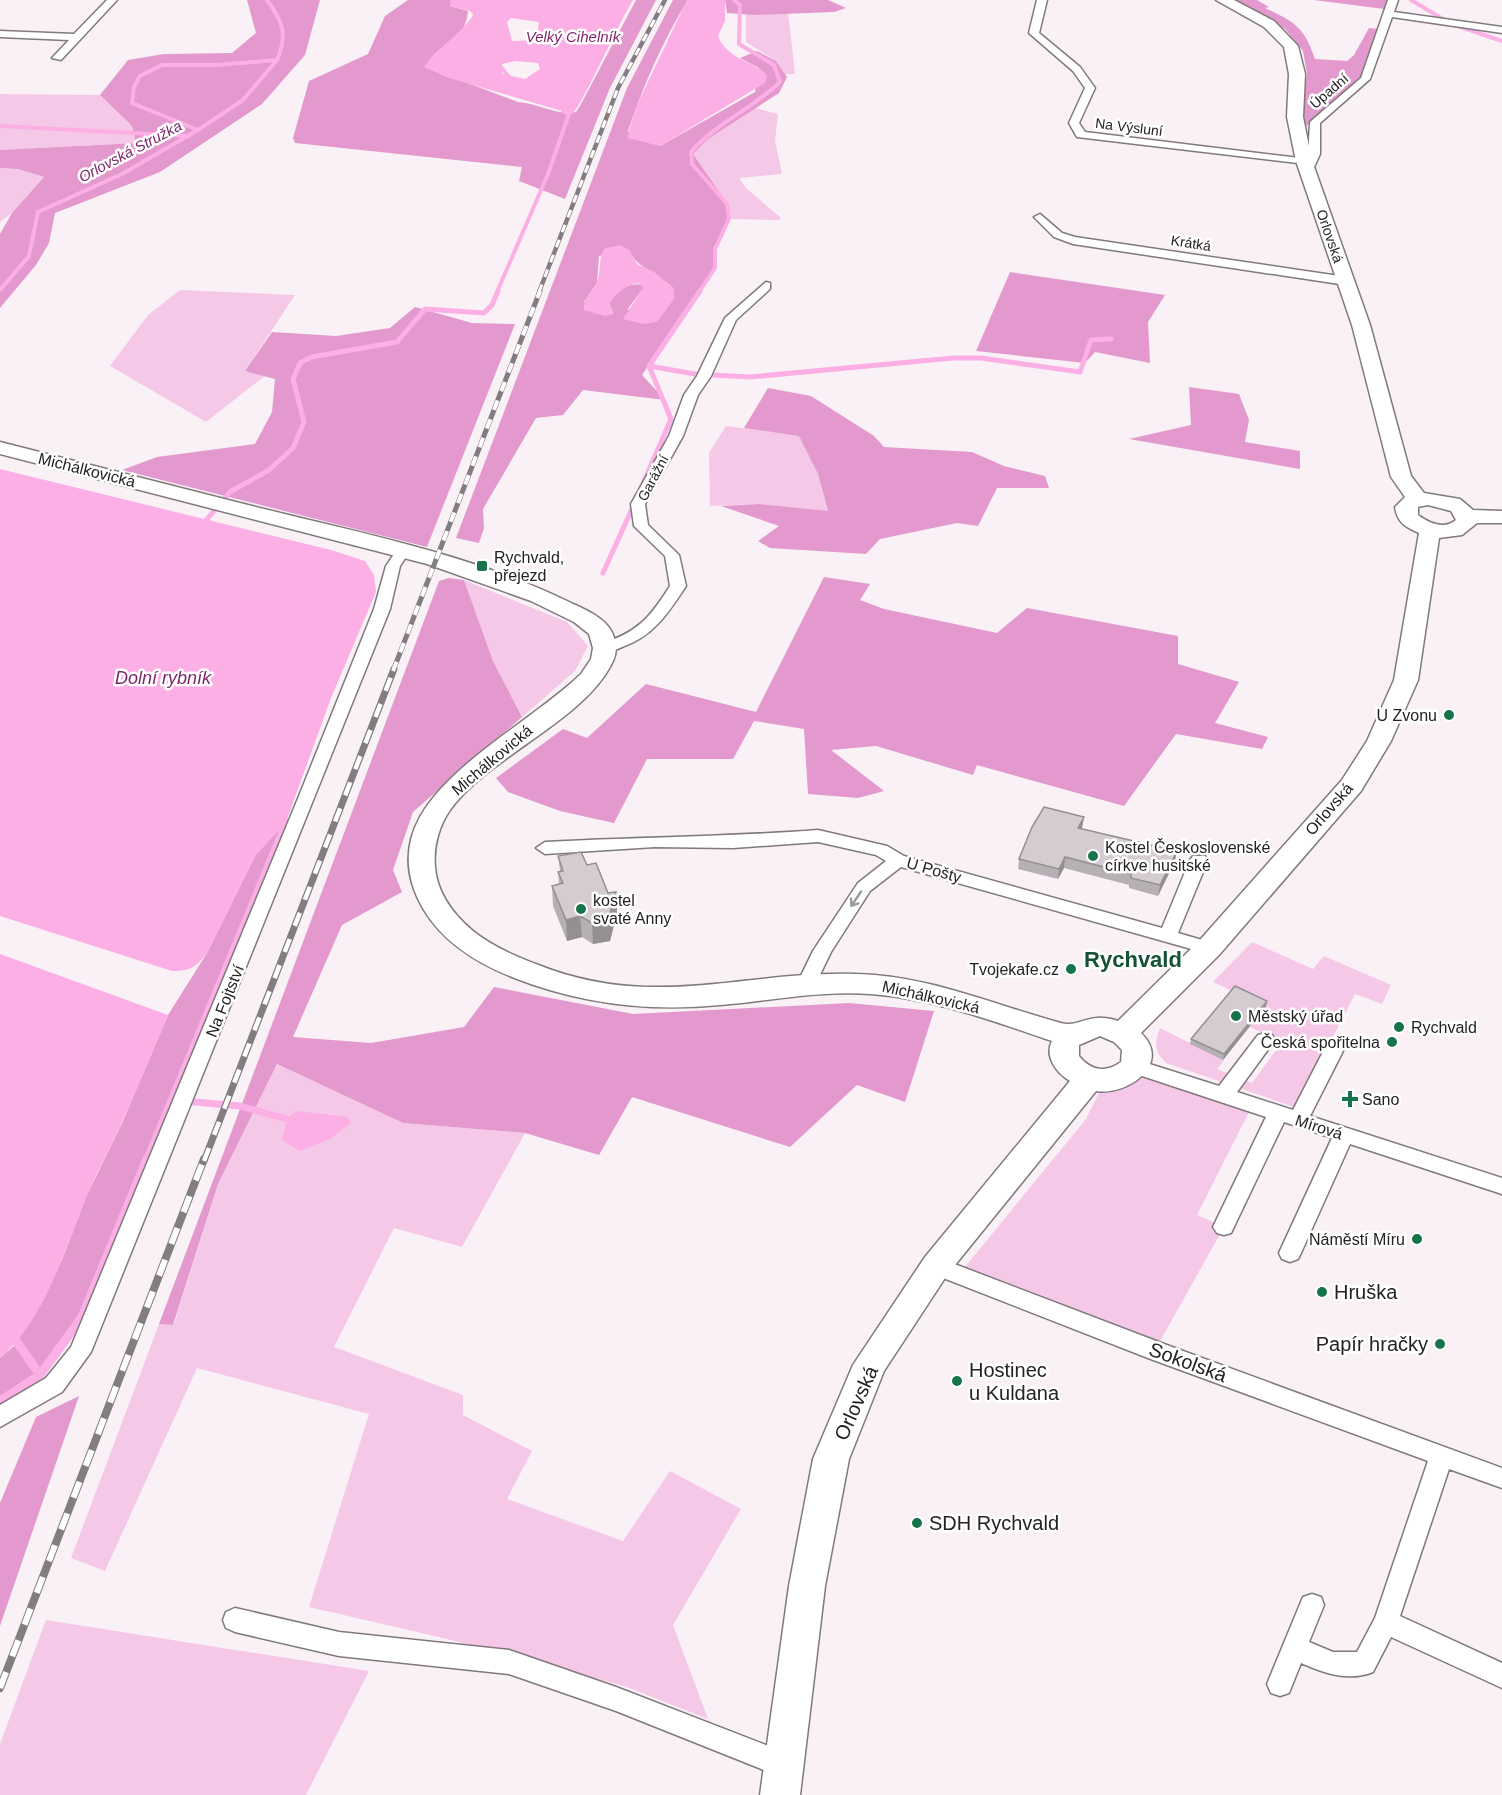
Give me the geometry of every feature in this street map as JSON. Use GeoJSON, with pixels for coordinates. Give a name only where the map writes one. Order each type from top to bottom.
{"type":"FeatureCollection","features":[{"type":"Feature","properties":{"kind":"main road","name":"Orlovská"},"geometry":{"type":"LineString","coordinates":[[1223,0],[1269,24],[1284,36],[1291,46],[1297,74],[1294,117],[1306,167],[1361,325],[1401,477],[1418,500]]}},
{"type":"Feature","properties":{"kind":"main road","name":"Michálkovická"},"geometry":{"type":"LineString","coordinates":[[0,448],[403,551],[486,576],[561,606],[592,624],[600,632],[605,648],[597,669],[578,691],[465,779],[434,815],[427,829],[420,856],[423,880],[434,905],[462,937],[492,956],[551,981],[627,997],[675,999],[805,986],[867,984],[951,999],[1069,1036]]}},
{"type":"Feature","properties":{"kind":"main road"},"geometry":{"type":"LineString","coordinates":[[1418,500],[1448,502],[1464,510],[1467,516],[1464,526],[1458,529],[1430,530],[1412,522],[1405,512],[1411,502],[1418,500]]}},
{"type":"Feature","properties":{"kind":"main road"},"geometry":{"type":"LineString","coordinates":[[1467,516],[1502,517]]}},
{"type":"Feature","properties":{"kind":"main road","name":"Orlovská"},"geometry":{"type":"LineString","coordinates":[[1124,1033],[1209,948],[1352,785],[1379,741],[1406,680],[1423,560],[1430,530]]}},
{"type":"Feature","properties":{"kind":"main road"},"geometry":{"type":"LineString","coordinates":[[1089,1026],[1101,1026],[1124,1033],[1138,1050],[1140,1059],[1137,1067],[1122,1078],[1101,1080],[1090,1078],[1071,1067],[1066,1059],[1065,1043],[1069,1036],[1089,1026]]}},
{"type":"Feature","properties":{"kind":"main road","name":"Orlovská"},"geometry":{"type":"LineString","coordinates":[[782,1780],[807,1586],[831,1460],[870,1365],[936,1266],[1090,1078]]}},
{"type":"Feature","properties":{"kind":"street"},"geometry":{"type":"LineString","coordinates":[[57,58],[112,0]]}},
{"type":"Feature","properties":{"kind":"street","name":"Na Výsluní"},"geometry":{"type":"LineString","coordinates":[[1042,0],[1034,33],[1040,40],[1072,62],[1090,88],[1074,123],[1081,135],[1306,167]]}},
{"type":"Feature","properties":{"kind":"street","name":"Úpadní"},"geometry":{"type":"LineString","coordinates":[[1306,167],[1313,165],[1315,122],[1365,79],[1392,0]]}},
{"type":"Feature","properties":{"kind":"street"},"geometry":{"type":"LineString","coordinates":[[1388,14],[1502,30]]}},
{"type":"Feature","properties":{"kind":"street"},"geometry":{"type":"LineString","coordinates":[[0,34],[77,37]]}},
{"type":"Feature","properties":{"kind":"street","name":"Krátká"},"geometry":{"type":"LineString","coordinates":[[1040,217],[1058,235],[1073,240],[1346,281]]}},
{"type":"Feature","properties":{"kind":"street","name":"Garážní"},"geometry":{"type":"LineString","coordinates":[[605,648],[631,640],[648,631],[678,586],[672,555],[642,526],[638,504],[676,436],[691,395],[704,376],[730,318],[766,286]]}},
{"type":"Feature","properties":{"kind":"street","name":"Na Fojtství"},"geometry":{"type":"LineString","coordinates":[[0,1417],[54,1385],[80,1352],[308,796],[382,609],[393,566],[403,551]]}},
{"type":"Feature","properties":{"kind":"street","name":"U Pošty"},"geometry":{"type":"LineString","coordinates":[[545,848],[654,841],[733,842],[818,836],[880,850],[898,860],[1209,948]]}},
{"type":"Feature","properties":{"kind":"street"},"geometry":{"type":"LineString","coordinates":[[805,986],[822,951],[864,887],[898,860]]}},
{"type":"Feature","properties":{"kind":"street"},"geometry":{"type":"LineString","coordinates":[[1168,936],[1199,860]]}},
{"type":"Feature","properties":{"kind":"street"},"geometry":{"type":"LineString","coordinates":[[1223,1096],[1265,1040]]}},
{"type":"Feature","properties":{"kind":"street"},"geometry":{"type":"LineString","coordinates":[[1298,1120],[1333,1051]]}},
{"type":"Feature","properties":{"kind":"street","name":"Mírová"},"geometry":{"type":"LineString","coordinates":[[1137,1067],[1502,1186]]}},
{"type":"Feature","properties":{"kind":"street"},"geometry":{"type":"LineString","coordinates":[[1224,1227],[1278,1113]]}},
{"type":"Feature","properties":{"kind":"street"},"geometry":{"type":"LineString","coordinates":[[1290,1253],[1344,1135]]}},
{"type":"Feature","properties":{"kind":"street","name":"Sokolská"},"geometry":{"type":"LineString","coordinates":[[936,1266],[1156,1351],[1442,1454],[1502,1478]]}},
{"type":"Feature","properties":{"kind":"street"},"geometry":{"type":"LineString","coordinates":[[1294,1648],[1332,1664],[1364,1664],[1386,1622],[1442,1454]]}},
{"type":"Feature","properties":{"kind":"street"},"geometry":{"type":"LineString","coordinates":[[1280,1684],[1312,1605]]}},
{"type":"Feature","properties":{"kind":"street"},"geometry":{"type":"LineString","coordinates":[[235,1620],[339,1644],[509,1662],[616,1699],[782,1780]]}},
{"type":"Feature","properties":{"kind":"street"},"geometry":{"type":"LineString","coordinates":[[1386,1622],[1502,1676]]}},
{"type":"Feature","properties":{"kind":"shaded area"},"geometry":{"type":"Polygon","coordinates":[[[247,0],[320,0],[305,55],[262,104],[160,172],[55,213],[49,243],[36,265],[0,308],[0,234],[12,213],[44,177],[18,169],[0,168],[0,150],[136,143],[132,126],[100,95],[128,60],[164,54],[232,53],[256,33],[247,0]]]}},
{"type":"Feature","properties":{"kind":"shaded area"},"geometry":{"type":"Polygon","coordinates":[[[408,0],[450,0],[450,6],[468,11],[462,30],[431,58],[425,67],[518,102],[569,113],[576,112],[580,106],[636,0],[656,0],[610,88],[565,199],[519,181],[522,167],[295,143],[293,138],[309,81],[368,54],[385,16],[408,0]]]}},
{"type":"Feature","properties":{"kind":"shaded area"},"geometry":{"type":"Polygon","coordinates":[[[673,0],[688,0],[654,64],[628,131],[660,146],[755,92],[759,68],[740,58],[757,51],[776,61],[787,77],[779,93],[708,139],[693,154],[727,203],[730,219],[716,248],[714,268],[642,375],[665,400],[583,390],[563,415],[536,418],[483,509],[484,528],[479,543],[456,538],[627,88],[673,0]],[[629,250],[599,256],[597,283],[584,302],[613,313],[609,303],[616,294],[634,284],[645,286],[627,310],[674,289],[633,257],[629,250]]]}},
{"type":"Feature","properties":{"kind":"shaded area"},"geometry":{"type":"Polygon","coordinates":[[[725,0],[828,0],[846,8],[834,12],[753,15],[727,13],[725,0]]]}},
{"type":"Feature","properties":{"kind":"shaded area"},"geometry":{"type":"Polygon","coordinates":[[[1235,0],[1257,0],[1269,7],[1265,8],[1291,22],[1302,32],[1315,59],[1347,61],[1354,55],[1369,28],[1378,29],[1367,66],[1354,84],[1305,128],[1303,98],[1307,74],[1303,51],[1285,29],[1235,0]]]}},
{"type":"Feature","properties":{"kind":"shaded area"},"geometry":{"type":"Polygon","coordinates":[[[1314,0],[1387,0],[1384,9],[1314,0]]]}},
{"type":"Feature","properties":{"kind":"shaded area"},"geometry":{"type":"Polygon","coordinates":[[[788,12],[795,74],[785,74],[776,61],[746,42],[746,14],[788,12]]]}},
{"type":"Feature","properties":{"kind":"shaded area"},"geometry":{"type":"Polygon","coordinates":[[[0,94],[100,95],[132,126],[136,143],[0,150],[0,94]]]}},
{"type":"Feature","properties":{"kind":"shaded area"},"geometry":{"type":"Polygon","coordinates":[[[755,108],[778,114],[775,141],[782,174],[739,178],[747,189],[781,218],[779,220],[730,219],[727,203],[693,154],[708,139],[755,108]]]}},
{"type":"Feature","properties":{"kind":"shaded area"},"geometry":{"type":"Polygon","coordinates":[[[0,168],[18,169],[44,177],[12,213],[0,222],[0,168]]]}},
{"type":"Feature","properties":{"kind":"shaded area"},"geometry":{"type":"Polygon","coordinates":[[[1010,272],[1165,295],[1148,322],[1150,363],[1095,352],[1085,363],[976,351],[1010,272]]]}},
{"type":"Feature","properties":{"kind":"shaded area"},"geometry":{"type":"Polygon","coordinates":[[[180,290],[295,295],[245,371],[266,375],[206,422],[110,366],[148,315],[180,290]]]}},
{"type":"Feature","properties":{"kind":"shaded area"},"geometry":{"type":"Polygon","coordinates":[[[415,307],[472,323],[515,324],[427,547],[122,470],[157,457],[255,444],[272,412],[275,379],[245,371],[272,332],[336,336],[390,328],[415,307]]]}},
{"type":"Feature","properties":{"kind":"shaded area"},"geometry":{"type":"Polygon","coordinates":[[[1189,387],[1239,394],[1249,420],[1245,442],[1300,451],[1300,469],[1129,439],[1191,425],[1189,387]]]}},
{"type":"Feature","properties":{"kind":"shaded area"},"geometry":{"type":"Polygon","coordinates":[[[768,388],[811,396],[874,436],[884,447],[972,452],[1004,466],[1045,476],[1049,488],[997,488],[978,526],[957,523],[880,539],[866,554],[770,548],[758,541],[779,526],[721,506],[759,504],[828,511],[818,474],[799,436],[744,428],[768,388]]]}},
{"type":"Feature","properties":{"kind":"shaded area"},"geometry":{"type":"Polygon","coordinates":[[[726,426],[799,435],[818,474],[828,512],[759,504],[710,506],[709,453],[726,426]]]}},
{"type":"Feature","properties":{"kind":"shaded area"},"geometry":{"type":"Polygon","coordinates":[[[824,577],[870,584],[860,600],[884,609],[997,633],[1027,608],[1178,636],[1178,664],[1239,682],[1215,723],[1268,737],[1262,749],[1176,734],[1124,806],[977,765],[973,775],[876,746],[831,750],[884,791],[858,798],[808,794],[804,729],[754,721],[733,759],[647,759],[614,823],[560,811],[508,792],[496,778],[563,729],[587,738],[646,684],[756,712],[824,577]]]}},
{"type":"Feature","properties":{"kind":"shaded area"},"geometry":{"type":"Polygon","coordinates":[[[449,578],[464,580],[493,661],[522,717],[413,812],[393,870],[402,892],[342,925],[293,1037],[371,1043],[464,1027],[494,987],[633,1014],[849,1003],[934,1011],[905,1102],[857,1085],[790,1147],[632,1097],[599,1155],[525,1133],[403,1123],[277,1064],[218,1184],[173,1325],[159,1324],[439,581],[449,578]]]}},
{"type":"Feature","properties":{"kind":"shaded area"},"geometry":{"type":"Polygon","coordinates":[[[464,580],[567,622],[588,646],[575,671],[522,717],[493,661],[464,580]]]}},
{"type":"Feature","properties":{"kind":"shaded area"},"geometry":{"type":"Polygon","coordinates":[[[286,822],[82,1317],[40,1375],[0,1400],[0,1358],[15,1345],[62,1260],[86,1197],[122,1123],[168,1015],[207,953],[256,854],[286,822]]]}},
{"type":"Feature","properties":{"kind":"shaded area"},"geometry":{"type":"Polygon","coordinates":[[[1252,942],[1313,969],[1324,956],[1391,985],[1382,1004],[1355,994],[1330,1043],[1336,1045],[1303,1110],[1166,1063],[1157,1051],[1156,1043],[1160,1028],[1224,1060],[1217,1069],[1252,1083],[1282,1042],[1250,1027],[1265,1006],[1213,982],[1252,942]]]}},
{"type":"Feature","properties":{"kind":"shaded area"},"geometry":{"type":"Polygon","coordinates":[[[277,1064],[403,1123],[525,1133],[462,1247],[394,1228],[334,1347],[463,1395],[463,1415],[532,1451],[507,1499],[623,1541],[670,1471],[741,1509],[673,1625],[708,1719],[624,1686],[443,1638],[309,1607],[369,1414],[197,1368],[105,1571],[71,1558],[159,1324],[174,1324],[218,1184],[277,1064]]]}},
{"type":"Feature","properties":{"kind":"shaded area"},"geometry":{"type":"Polygon","coordinates":[[[1144,1077],[1249,1112],[1197,1215],[1224,1227],[1159,1343],[965,1267],[1086,1119],[1100,1091],[1128,1087],[1144,1077]]]}},
{"type":"Feature","properties":{"kind":"shaded area"},"geometry":{"type":"Polygon","coordinates":[[[79,1396],[0,1626],[0,1503],[36,1417],[79,1396]]]}},
{"type":"Feature","properties":{"kind":"shaded area"},"geometry":{"type":"Polygon","coordinates":[[[46,1620],[369,1671],[306,1795],[0,1795],[0,1744],[46,1620]]]}},
{"type":"Feature","properties":{"kind":"water","name":"Velký Cihelník"},"geometry":{"type":"Polygon","coordinates":[[[450,0],[633,0],[572,114],[449,78],[424,67],[473,15],[470,11],[450,6],[450,0]],[[511,18],[507,22],[512,41],[537,40],[539,22],[511,18]],[[515,61],[502,64],[502,74],[525,79],[540,69],[538,63],[515,61]]]}},
{"type":"Feature","properties":{"kind":"water"},"geometry":{"type":"Polygon","coordinates":[[[687,0],[725,0],[725,21],[718,36],[721,43],[726,49],[764,72],[767,77],[765,83],[660,146],[627,138],[636,107],[687,0]]]}},
{"type":"Feature","properties":{"kind":"water"},"geometry":{"type":"Polygon","coordinates":[[[620,245],[629,250],[638,265],[653,271],[674,289],[674,299],[657,322],[643,324],[623,319],[644,287],[638,283],[625,288],[612,299],[609,303],[613,314],[605,316],[584,310],[586,299],[598,280],[601,257],[605,248],[620,245]]]}},
{"type":"Feature","properties":{"kind":"water","name":"Dolní rybník"},"geometry":{"type":"Polygon","coordinates":[[[0,469],[331,550],[365,561],[374,575],[376,592],[331,698],[286,822],[256,855],[207,953],[189,969],[172,971],[0,916],[0,469]]]}},
{"type":"Feature","properties":{"kind":"water"},"geometry":{"type":"Polygon","coordinates":[[[0,954],[168,1015],[90,1189],[52,1284],[30,1324],[0,1358],[0,954]]]}},
{"type":"Feature","properties":{"kind":"water"},"geometry":{"type":"Polygon","coordinates":[[[296,1111],[348,1117],[351,1123],[330,1139],[299,1151],[282,1140],[287,1119],[296,1111]]]}},
{"type":"Feature","properties":{"kind":"building","name":"Kostel Československé církve husitské"},"geometry":{"type":"Polygon","coordinates":[[[1044,807],[1084,817],[1078,828],[1177,851],[1160,885],[1131,878],[1131,874],[1065,857],[1059,869],[1019,859],[1032,827],[1044,807]]]}},
{"type":"Feature","properties":{"kind":"building"},"geometry":{"type":"Polygon","coordinates":[[[581,852],[587,865],[596,863],[608,893],[616,892],[608,920],[592,923],[580,916],[566,920],[552,886],[563,883],[558,872],[563,871],[558,856],[581,852]]]}},
{"type":"Feature","properties":{"kind":"building","name":"Městský úřad"},"geometry":{"type":"Polygon","coordinates":[[[1235,986],[1267,1001],[1224,1054],[1191,1039],[1235,986]]]}},
{"type":"Feature","properties":{"kind":"waterway","name":"Orlovská Stružka"},"geometry":{"type":"LineString","coordinates":[[267,0],[282,28],[282,43],[277,60]]}},
{"type":"Feature","properties":{"kind":"waterway"},"geometry":{"type":"LineString","coordinates":[[699,292],[715,268],[715,249],[729,219],[727,204],[692,164],[691,152],[712,133],[780,82],[774,65],[739,44],[740,5],[734,0]]}},
{"type":"Feature","properties":{"kind":"waterway"},"geometry":{"type":"LineString","coordinates":[[1411,0],[1446,21]]}},
{"type":"Feature","properties":{"kind":"waterway"},"geometry":{"type":"LineString","coordinates":[[1452,24],[1502,41]]}},
{"type":"Feature","properties":{"kind":"waterway","name":"Orlovská Stružka"},"geometry":{"type":"LineString","coordinates":[[198,130],[132,103],[134,87],[140,76],[162,65],[216,65],[277,60]]}},
{"type":"Feature","properties":{"kind":"waterway"},"geometry":{"type":"LineString","coordinates":[[198,130],[243,100],[277,60]]}},
{"type":"Feature","properties":{"kind":"waterway"},"geometry":{"type":"LineString","coordinates":[[496,61],[512,81]]}},
{"type":"Feature","properties":{"kind":"waterway"},"geometry":{"type":"LineString","coordinates":[[497,292],[548,174],[569,114],[563,111]]}},
{"type":"Feature","properties":{"kind":"waterway"},"geometry":{"type":"LineString","coordinates":[[0,126],[188,136]]}},
{"type":"Feature","properties":{"kind":"waterway","name":"Orlovská Stružka"},"geometry":{"type":"LineString","coordinates":[[188,136],[198,130]]}},
{"type":"Feature","properties":{"kind":"waterway","name":"Orlovská Stružka"},"geometry":{"type":"LineString","coordinates":[[0,290],[29,256],[38,212],[122,174],[188,136]]}},
{"type":"Feature","properties":{"kind":"waterway"},"geometry":{"type":"LineString","coordinates":[[202,525],[230,492],[269,470],[293,448],[304,422],[293,379],[300,363],[311,357],[397,342],[425,309],[484,313],[492,305],[498,291]]}},
{"type":"Feature","properties":{"kind":"waterway"},"geometry":{"type":"LineString","coordinates":[[649,366],[700,291]]}},
{"type":"Feature","properties":{"kind":"waterway"},"geometry":{"type":"LineString","coordinates":[[649,366],[695,374],[750,377],[953,358],[981,358],[1080,372],[1091,340],[1111,339]]}},
{"type":"Feature","properties":{"kind":"waterway"},"geometry":{"type":"LineString","coordinates":[[642,486],[671,419],[649,366]]}},
{"type":"Feature","properties":{"kind":"waterway"},"geometry":{"type":"LineString","coordinates":[[603,573],[635,502]]}},
{"type":"Feature","properties":{"kind":"waterway"},"geometry":{"type":"LineString","coordinates":[[146,1161],[286,822],[281,816]]}},
{"type":"Feature","properties":{"kind":"waterway"},"geometry":{"type":"LineString","coordinates":[[183,1101],[240,1106],[287,1119]]}},
{"type":"Feature","properties":{"kind":"waterway"},"geometry":{"type":"LineString","coordinates":[[40,1375],[82,1317],[147,1159]]}},
{"type":"Feature","properties":{"kind":"waterway"},"geometry":{"type":"LineString","coordinates":[[12,1335],[40,1375]]}},
{"type":"Feature","properties":{"kind":"waterway"},"geometry":{"type":"LineString","coordinates":[[0,1401],[40,1375]]}},
{"type":"Feature","properties":{"kind":"railway"},"geometry":{"type":"LineString","coordinates":[[539,292],[618,88],[665,0]]}},
{"type":"Feature","properties":{"kind":"railway"},"geometry":{"type":"LineString","coordinates":[[393,671],[540,291]]}},
{"type":"Feature","properties":{"kind":"railway"},"geometry":{"type":"LineString","coordinates":[[204,1161],[394,669]]}},
{"type":"Feature","properties":{"kind":"railway"},"geometry":{"type":"LineString","coordinates":[[0,1688],[204,1159]]}},
{"type":"Feature","properties":{"kind":"place","name":"Rychvald, přejezd"},"geometry":{"type":"Point","coordinates":[482,566]}},
{"type":"Feature","properties":{"kind":"place","name":"U Zvonu"},"geometry":{"type":"Point","coordinates":[1449,715]}},
{"type":"Feature","properties":{"kind":"place","name":"Kostel Československé církve husitské"},"geometry":{"type":"Point","coordinates":[1093,856]}},
{"type":"Feature","properties":{"kind":"place","name":"kostel svaté Anny"},"geometry":{"type":"Point","coordinates":[581,909]}},
{"type":"Feature","properties":{"kind":"place","name":"Tvojekafe.cz"},"geometry":{"type":"Point","coordinates":[1071,969]}},
{"type":"Feature","properties":{"kind":"place","name":"Městský úřad"},"geometry":{"type":"Point","coordinates":[1236,1016]}},
{"type":"Feature","properties":{"kind":"place","name":"Rychvald"},"geometry":{"type":"Point","coordinates":[1399,1027]}},
{"type":"Feature","properties":{"kind":"place","name":"Česká spořitelna"},"geometry":{"type":"Point","coordinates":[1392,1042]}},
{"type":"Feature","properties":{"kind":"place","name":"Sano"},"geometry":{"type":"Point","coordinates":[1350,1099]}},
{"type":"Feature","properties":{"kind":"place","name":"Náměstí Míru"},"geometry":{"type":"Point","coordinates":[1417,1239]}},
{"type":"Feature","properties":{"kind":"place","name":"Hruška"},"geometry":{"type":"Point","coordinates":[1322,1292]}},
{"type":"Feature","properties":{"kind":"place","name":"Papír hračky"},"geometry":{"type":"Point","coordinates":[1440,1344]}},
{"type":"Feature","properties":{"kind":"place","name":"Hostinec u Kuldana"},"geometry":{"type":"Point","coordinates":[957,1381]}},
{"type":"Feature","properties":{"kind":"place","name":"SDH Rychvald"},"geometry":{"type":"Point","coordinates":[917,1523]}},
{"type":"Feature","properties":{"kind":"district","name":"Rychvald"},"geometry":{"type":"Point","coordinates":[1133,959]}}]}
